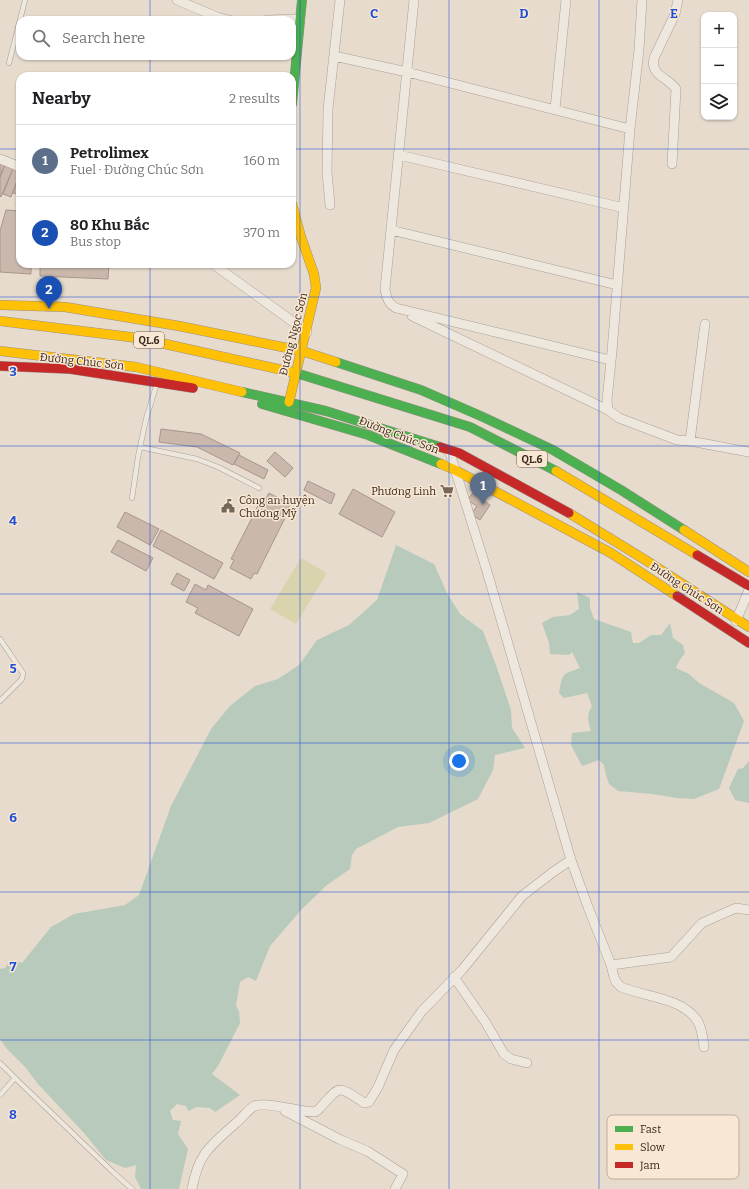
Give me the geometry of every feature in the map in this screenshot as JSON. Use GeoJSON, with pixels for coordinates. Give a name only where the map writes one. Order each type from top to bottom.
{"type":"FeatureCollection","features":[{"type":"Feature","properties":{"kind":"main road"},"geometry":{"type":"LineString","coordinates":[[295,72],[302,0]]}},
{"type":"Feature","properties":{"kind":"main road","name":"Đường Ngọc Sơn"},"geometry":{"type":"LineString","coordinates":[[289,402],[307,332],[316,288],[316,283],[296,219]]}},
{"type":"Feature","properties":{"kind":"main road"},"geometry":{"type":"LineString","coordinates":[[0,305],[66,306],[179,326],[302,351],[421,390],[553,450],[621,490],[749,572]]}},
{"type":"Feature","properties":{"kind":"main road","name":"QL.6"},"geometry":{"type":"LineString","coordinates":[[0,321],[138,338],[296,373],[470,427],[562,474],[749,586]]}},
{"type":"Feature","properties":{"kind":"main road","name":"Đường Chúc Sơn"},"geometry":{"type":"LineString","coordinates":[[0,351],[136,367],[159,377],[227,394],[368,435],[455,470],[611,553],[749,643]]}},
{"type":"Feature","properties":{"kind":"main road","name":"Đường Chúc Sơn"},"geometry":{"type":"LineString","coordinates":[[0,366],[70,369],[159,377],[289,402],[326,411],[459,453],[552,503],[647,561],[749,627]]}},
{"type":"Feature","properties":{"kind":"street"},"geometry":{"type":"LineString","coordinates":[[177,0],[215,16]]}},
{"type":"Feature","properties":{"kind":"street"},"geometry":{"type":"LineString","coordinates":[[330,205],[327,172],[328,109],[340,0]]}},
{"type":"Feature","properties":{"kind":"street"},"geometry":{"type":"LineString","coordinates":[[414,0],[385,289],[387,300],[396,308],[608,410],[618,418],[677,440],[749,452]]}},
{"type":"Feature","properties":{"kind":"street"},"geometry":{"type":"LineString","coordinates":[[556,109],[566,0]]}},
{"type":"Feature","properties":{"kind":"street"},"geometry":{"type":"LineString","coordinates":[[608,410],[607,400],[610,360],[630,129],[639,50],[642,0]]}},
{"type":"Feature","properties":{"kind":"street"},"geometry":{"type":"LineString","coordinates":[[672,164],[676,89],[652,66],[654,58],[676,14],[678,0]]}},
{"type":"Feature","properties":{"kind":"street"},"geometry":{"type":"LineString","coordinates":[[296,19],[300,19]]}},
{"type":"Feature","properties":{"kind":"street"},"geometry":{"type":"LineString","coordinates":[[334,56],[407,72],[630,129]]}},
{"type":"Feature","properties":{"kind":"street"},"geometry":{"type":"LineString","coordinates":[[399,155],[624,208]]}},
{"type":"Feature","properties":{"kind":"street"},"geometry":{"type":"LineString","coordinates":[[0,159],[16,165]]}},
{"type":"Feature","properties":{"kind":"street"},"geometry":{"type":"LineString","coordinates":[[391,230],[617,285]]}},
{"type":"Feature","properties":{"kind":"street"},"geometry":{"type":"LineString","coordinates":[[219,268],[307,332]]}},
{"type":"Feature","properties":{"kind":"street"},"geometry":{"type":"LineString","coordinates":[[396,308],[610,360]]}},
{"type":"Feature","properties":{"kind":"street"},"geometry":{"type":"LineString","coordinates":[[690,441],[704,324]]}},
{"type":"Feature","properties":{"kind":"street"},"geometry":{"type":"LineString","coordinates":[[449,450],[486,568],[571,860],[588,908],[611,965],[614,977],[621,987],[671,1002],[690,1013],[697,1020],[702,1030],[704,1047]]}},
{"type":"Feature","properties":{"kind":"street"},"geometry":{"type":"LineString","coordinates":[[732,632],[749,590]]}},
{"type":"Feature","properties":{"kind":"street"},"geometry":{"type":"LineString","coordinates":[[192,1189],[199,1163],[203,1156],[214,1143],[254,1106],[260,1105],[315,1112],[334,1093],[340,1090],[346,1091],[364,1103],[369,1102],[378,1087],[394,1050],[430,1003],[462,970],[522,896],[571,860]]}},
{"type":"Feature","properties":{"kind":"street"},"geometry":{"type":"LineString","coordinates":[[611,965],[671,956],[702,923],[736,908],[749,910]]}},
{"type":"Feature","properties":{"kind":"street"},"geometry":{"type":"LineString","coordinates":[[454,977],[486,1023],[504,1054],[511,1059],[527,1063]]}},
{"type":"Feature","properties":{"kind":"street"},"geometry":{"type":"LineString","coordinates":[[279,1107],[341,1140],[367,1151],[403,1174],[395,1189]]}},
{"type":"Feature","properties":{"kind":"lane"},"geometry":{"type":"LineString","coordinates":[[21,16],[25,0]]}},
{"type":"Feature","properties":{"kind":"lane"},"geometry":{"type":"LineString","coordinates":[[10,63],[16,37]]}},
{"type":"Feature","properties":{"kind":"lane"},"geometry":{"type":"LineString","coordinates":[[132,498],[146,419],[159,377]]}},
{"type":"Feature","properties":{"kind":"lane"},"geometry":{"type":"LineString","coordinates":[[140,447],[197,459],[259,488]]}},
{"type":"Feature","properties":{"kind":"lane"},"geometry":{"type":"LineString","coordinates":[[0,639],[23,673],[22,679],[0,701]]}},
{"type":"Feature","properties":{"kind":"lane"},"geometry":{"type":"LineString","coordinates":[[0,1063],[132,1189]]}},
{"type":"Feature","properties":{"kind":"lane"},"geometry":{"type":"LineString","coordinates":[[0,1094],[15,1078]]}},
{"type":"Feature","properties":{"kind":"shaded area"},"geometry":{"type":"Polygon","coordinates":[[[396,545],[434,564],[447,593],[460,614],[483,631],[511,710],[512,728],[525,748],[495,755],[493,770],[478,799],[429,823],[398,827],[356,849],[352,855],[350,869],[327,885],[301,910],[270,946],[256,981],[248,977],[240,982],[236,1006],[239,1011],[240,1023],[218,1066],[212,1074],[240,1095],[215,1112],[210,1108],[197,1107],[188,1111],[186,1106],[177,1104],[170,1111],[173,1120],[181,1121],[178,1134],[188,1149],[179,1189],[141,1189],[135,1177],[136,1165],[125,1168],[106,1160],[84,1133],[7,1049],[0,1039],[0,969],[5,968],[11,960],[22,963],[51,927],[74,914],[125,905],[139,895],[171,806],[211,729],[230,706],[255,686],[278,679],[299,665],[317,640],[349,625],[377,600],[396,545]]]}},
{"type":"Feature","properties":{"kind":"shaded area"},"geometry":{"type":"Polygon","coordinates":[[[301,558],[327,573],[296,624],[270,609],[301,558]]]}},
{"type":"Feature","properties":{"kind":"shaded area"},"geometry":{"type":"Polygon","coordinates":[[[577,592],[590,598],[590,608],[594,619],[631,632],[633,643],[639,643],[651,635],[661,635],[670,623],[673,638],[683,645],[685,653],[676,668],[689,674],[699,683],[734,703],[744,721],[719,789],[694,799],[618,791],[609,784],[604,765],[599,760],[582,766],[571,745],[572,733],[591,731],[588,718],[592,706],[587,693],[564,698],[559,693],[562,678],[569,672],[580,668],[572,652],[569,655],[550,654],[549,643],[542,623],[553,617],[570,615],[579,609],[577,592]]]}},
{"type":"Feature","properties":{"kind":"shaded area"},"geometry":{"type":"Polygon","coordinates":[[[749,761],[749,803],[735,800],[729,788],[738,769],[743,768],[749,761]]]}},
{"type":"Feature","properties":{"kind":"building"},"geometry":{"type":"Polygon","coordinates":[[[0,160],[6,162],[0,177],[0,160]]]}},
{"type":"Feature","properties":{"kind":"building"},"geometry":{"type":"Polygon","coordinates":[[[6,162],[14,166],[1,197],[0,177],[6,162]]]}},
{"type":"Feature","properties":{"kind":"building"},"geometry":{"type":"Polygon","coordinates":[[[14,166],[16,167],[16,184],[11,197],[3,194],[14,166]]]}},
{"type":"Feature","properties":{"kind":"building"},"geometry":{"type":"Polygon","coordinates":[[[16,184],[16,194],[13,193],[16,184]]]}},
{"type":"Feature","properties":{"kind":"building"},"geometry":{"type":"Polygon","coordinates":[[[6,210],[16,211],[16,268],[31,268],[31,274],[0,272],[0,231],[6,210]]]}},
{"type":"Feature","properties":{"kind":"building"},"geometry":{"type":"Polygon","coordinates":[[[40,268],[109,268],[108,279],[40,276],[40,268]]]}},
{"type":"Feature","properties":{"kind":"building"},"geometry":{"type":"Polygon","coordinates":[[[161,429],[201,434],[240,453],[233,465],[197,447],[159,442],[161,429]]]}},
{"type":"Feature","properties":{"kind":"building"},"geometry":{"type":"Polygon","coordinates":[[[275,452],[293,468],[285,477],[267,461],[275,452]]]}},
{"type":"Feature","properties":{"kind":"building"},"geometry":{"type":"Polygon","coordinates":[[[239,455],[268,470],[264,479],[234,464],[239,455]]]}},
{"type":"Feature","properties":{"kind":"building"},"geometry":{"type":"Polygon","coordinates":[[[308,481],[335,494],[331,504],[304,490],[308,481]]]}},
{"type":"Feature","properties":{"kind":"building"},"geometry":{"type":"Polygon","coordinates":[[[353,489],[395,512],[382,537],[339,514],[353,489]]]}},
{"type":"Feature","properties":{"kind":"building"},"geometry":{"type":"Polygon","coordinates":[[[269,493],[290,504],[287,511],[288,512],[257,574],[254,573],[251,579],[230,568],[234,560],[231,559],[262,498],[265,500],[269,493]]]}},
{"type":"Feature","properties":{"kind":"building"},"geometry":{"type":"Polygon","coordinates":[[[473,493],[490,505],[480,520],[471,514],[477,506],[467,500],[473,493]]]}},
{"type":"Feature","properties":{"kind":"building"},"geometry":{"type":"Polygon","coordinates":[[[125,512],[159,529],[150,545],[117,527],[125,512]]]}},
{"type":"Feature","properties":{"kind":"building"},"geometry":{"type":"Polygon","coordinates":[[[161,530],[223,563],[214,579],[153,546],[161,530]]]}},
{"type":"Feature","properties":{"kind":"building"},"geometry":{"type":"Polygon","coordinates":[[[118,540],[153,558],[146,571],[111,552],[118,540]]]}},
{"type":"Feature","properties":{"kind":"building"},"geometry":{"type":"Polygon","coordinates":[[[177,573],[190,580],[184,591],[171,584],[177,573]]]}},
{"type":"Feature","properties":{"kind":"building"},"geometry":{"type":"Polygon","coordinates":[[[195,584],[206,590],[208,585],[253,609],[239,636],[195,613],[198,608],[186,602],[195,584]]]}},
{"type":"Feature","properties":{"kind":"traffic: fast"},"geometry":{"type":"LineString","coordinates":[[295,72],[302,0]]}},
{"type":"Feature","properties":{"kind":"traffic: fast"},"geometry":{"type":"LineString","coordinates":[[336,362],[421,390],[553,450],[621,490],[684,530]]}},
{"type":"Feature","properties":{"kind":"traffic: fast"},"geometry":{"type":"LineString","coordinates":[[296,373],[470,427],[556,471]]}},
{"type":"Feature","properties":{"kind":"traffic: fast"},"geometry":{"type":"LineString","coordinates":[[242,392],[326,411],[440,447]]}},
{"type":"Feature","properties":{"kind":"traffic: fast"},"geometry":{"type":"LineString","coordinates":[[262,404],[368,435],[441,464]]}},
{"type":"Feature","properties":{"kind":"traffic: slow"},"geometry":{"type":"LineString","coordinates":[[289,402],[316,288],[314,274],[296,219]]}},
{"type":"Feature","properties":{"kind":"traffic: slow"},"geometry":{"type":"LineString","coordinates":[[0,305],[65,307],[179,326],[302,351],[336,362]]}},
{"type":"Feature","properties":{"kind":"traffic: slow"},"geometry":{"type":"LineString","coordinates":[[0,321],[138,338],[296,373]]}},
{"type":"Feature","properties":{"kind":"traffic: slow"},"geometry":{"type":"LineString","coordinates":[[0,351],[136,367],[242,392]]}},
{"type":"Feature","properties":{"kind":"traffic: slow"},"geometry":{"type":"LineString","coordinates":[[441,464],[611,553],[677,596]]}},
{"type":"Feature","properties":{"kind":"traffic: slow"},"geometry":{"type":"LineString","coordinates":[[556,471],[697,555]]}},
{"type":"Feature","properties":{"kind":"traffic: slow"},"geometry":{"type":"LineString","coordinates":[[569,513],[749,627]]}},
{"type":"Feature","properties":{"kind":"traffic: slow"},"geometry":{"type":"LineString","coordinates":[[684,530],[749,572]]}},
{"type":"Feature","properties":{"kind":"traffic: jam"},"geometry":{"type":"LineString","coordinates":[[0,366],[70,369],[193,388]]}},
{"type":"Feature","properties":{"kind":"traffic: jam"},"geometry":{"type":"LineString","coordinates":[[440,447],[459,453],[569,513]]}},
{"type":"Feature","properties":{"kind":"traffic: jam"},"geometry":{"type":"LineString","coordinates":[[697,555],[749,586]]}},
{"type":"Feature","properties":{"kind":"traffic: jam"},"geometry":{"type":"LineString","coordinates":[[677,596],[749,643]]}},
{"type":"Feature","properties":{"kind":"place","name":"80 Khu Bắc"},"geometry":{"type":"Point","coordinates":[49,309]}},
{"type":"Feature","properties":{"kind":"place","name":"Phương Linh"},"geometry":{"type":"Point","coordinates":[447,491]}},
{"type":"Feature","properties":{"kind":"place","name":"Petrolimex"},"geometry":{"type":"Point","coordinates":[483,505]}},
{"type":"Feature","properties":{"kind":"place","name":"Công an huyện Chương Mỹ"},"geometry":{"type":"Point","coordinates":[228,506]}}]}
